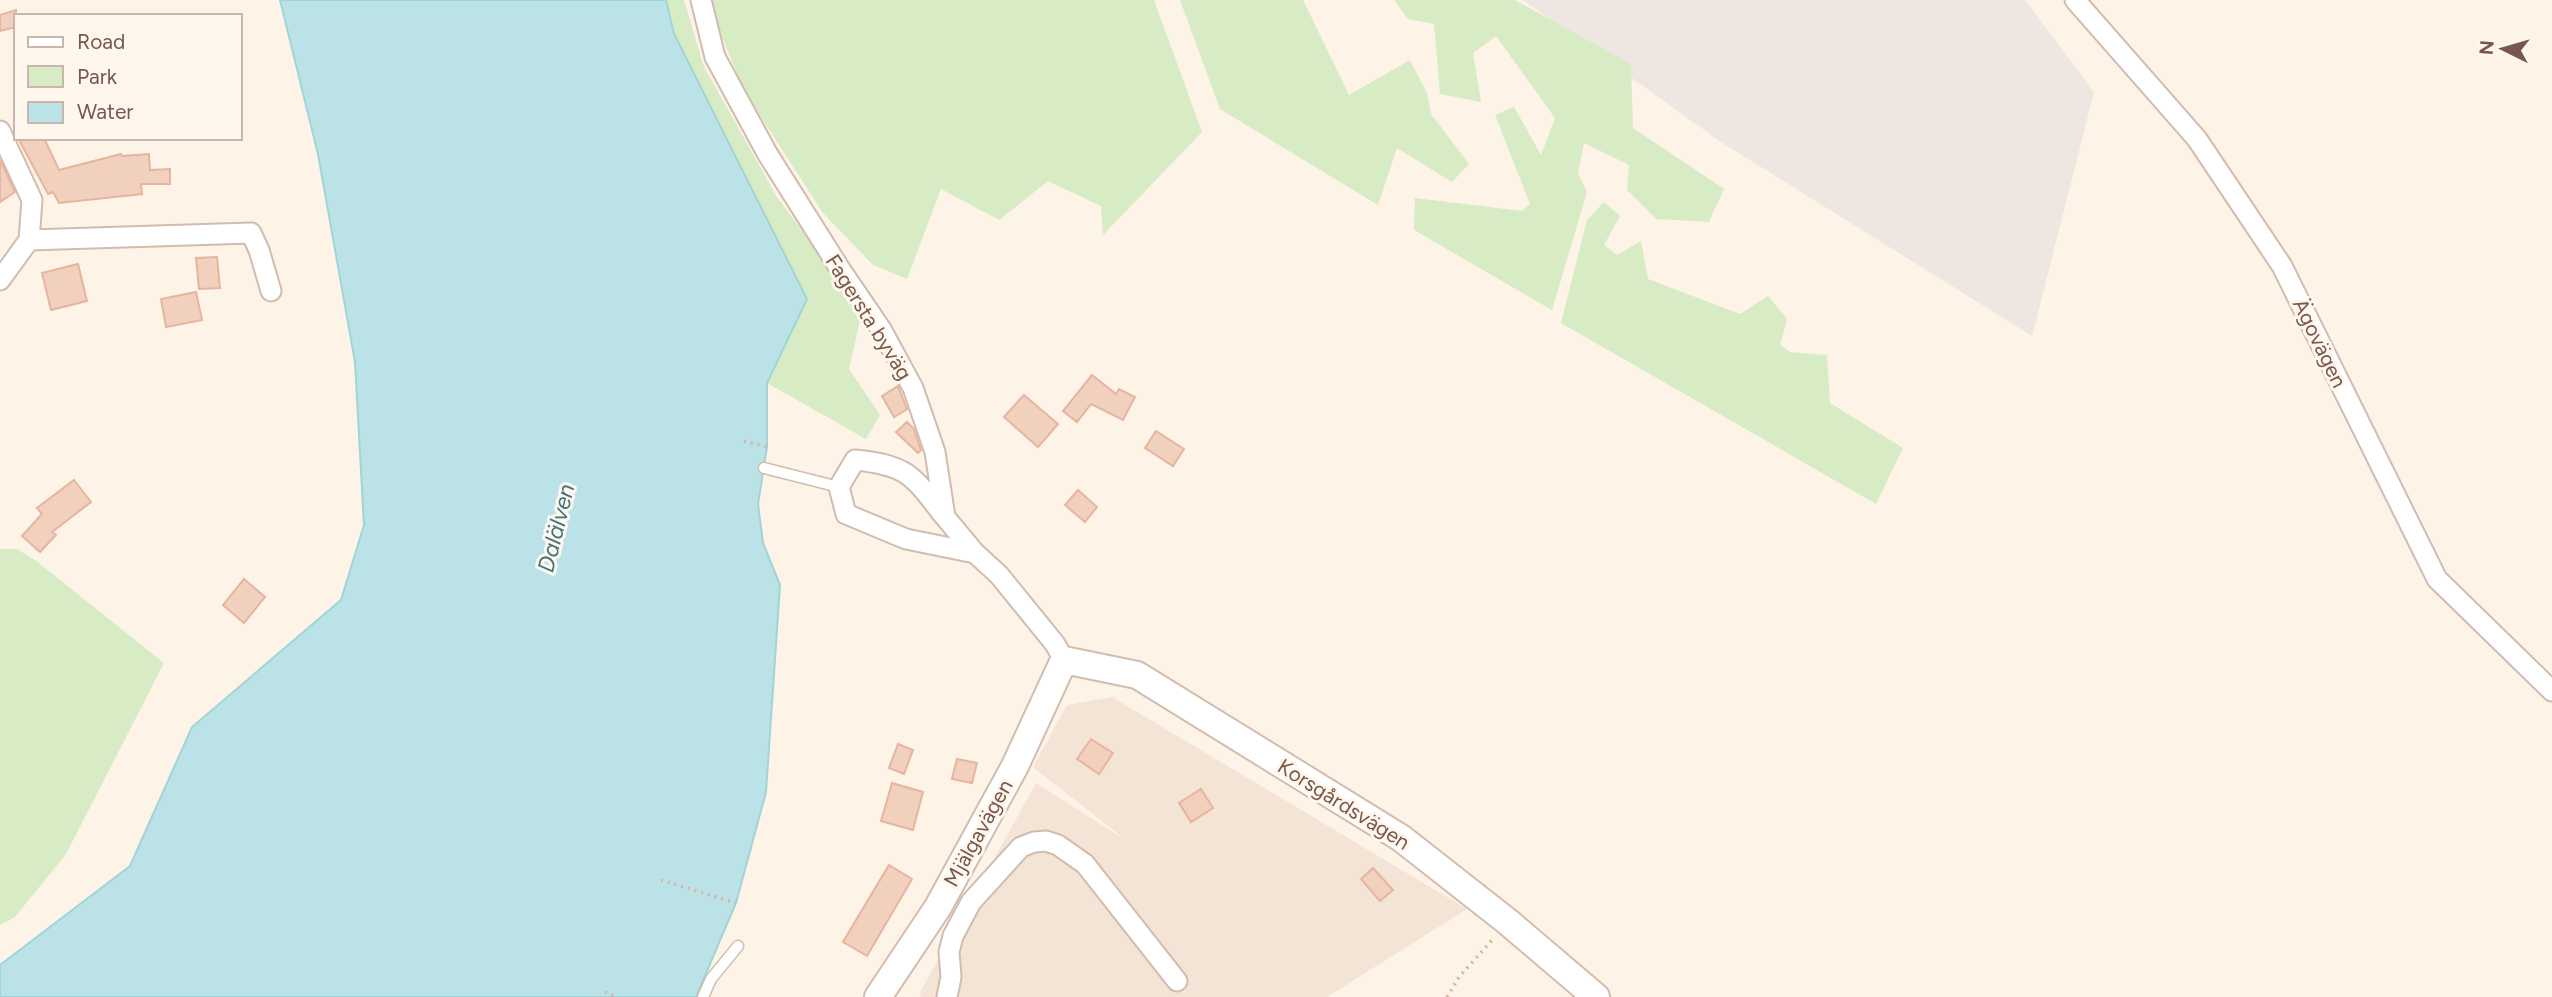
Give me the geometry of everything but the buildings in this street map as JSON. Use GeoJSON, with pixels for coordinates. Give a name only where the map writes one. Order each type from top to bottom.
{"type":"FeatureCollection","features":[{"type":"Feature","properties":{"kind":"street","name":"Fagersta byväg"},"geometry":{"type":"LineString","coordinates":[[701,0],[715,57],[767,153],[881,329],[913,387],[935,452],[945,517]]}},
{"type":"Feature","properties":{"kind":"street","name":"Ägovägen"},"geometry":{"type":"LineString","coordinates":[[2075,0],[2197,139],[2282,266],[2437,579],[2552,691]]}},
{"type":"Feature","properties":{"kind":"street"},"geometry":{"type":"LineString","coordinates":[[0,131],[32,200],[29,240],[0,280]]}},
{"type":"Feature","properties":{"kind":"street"},"geometry":{"type":"LineString","coordinates":[[29,240],[251,233],[271,291]]}},
{"type":"Feature","properties":{"kind":"street"},"geometry":{"type":"LineString","coordinates":[[975,553],[906,539],[846,514],[839,487],[855,460],[885,463],[914,478],[975,553],[999,575],[1055,644],[1064,660]]}},
{"type":"Feature","properties":{"kind":"street","name":"Korsgårdsvägen"},"geometry":{"type":"LineString","coordinates":[[1064,660],[1137,675],[1401,838],[1508,922],[1596,997]]}},
{"type":"Feature","properties":{"kind":"street","name":"Mjälgavägen"},"geometry":{"type":"LineString","coordinates":[[878,997],[938,907],[1015,766],[1064,660]]}},
{"type":"Feature","properties":{"kind":"street"},"geometry":{"type":"LineString","coordinates":[[947,997],[953,936],[971,902],[1021,848],[1034,842],[1046,841],[1058,845],[1085,864],[1177,981]]}},
{"type":"Feature","properties":{"kind":"lane"},"geometry":{"type":"LineString","coordinates":[[764,468],[839,487]]}},
{"type":"Feature","properties":{"kind":"lane"},"geometry":{"type":"LineString","coordinates":[[703,997],[711,979],[738,946]]}},
{"type":"Feature","properties":{"kind":"path"},"geometry":{"type":"LineString","coordinates":[[744,441],[767,447]]}},
{"type":"Feature","properties":{"kind":"path"},"geometry":{"type":"LineString","coordinates":[[661,880],[736,903]]}},
{"type":"Feature","properties":{"kind":"path"},"geometry":{"type":"LineString","coordinates":[[1447,997],[1460,977],[1508,922]]}},
{"type":"Feature","properties":{"kind":"path"},"geometry":{"type":"LineString","coordinates":[[605,992],[617,997]]}},
{"type":"Feature","properties":{"kind":"shaded area"},"geometry":{"type":"Polygon","coordinates":[[[1523,0],[2025,0],[2094,92],[2032,336],[1721,142],[1523,0]]]}},
{"type":"Feature","properties":{"kind":"shaded area"},"geometry":{"type":"Polygon","coordinates":[[[1112,697],[1467,909],[1327,997],[921,997],[919,994],[1036,783],[1127,841],[1033,767],[1067,705],[1112,697]]]}},
{"type":"Feature","properties":{"kind":"green space"},"geometry":{"type":"Polygon","coordinates":[[[666,0],[684,0],[704,67],[777,197],[862,311],[849,369],[880,415],[866,439],[767,383],[807,299],[674,34],[666,0]]]}},
{"type":"Feature","properties":{"kind":"green space"},"geometry":{"type":"Polygon","coordinates":[[[710,0],[1154,0],[1202,132],[1103,235],[1101,206],[1048,181],[999,220],[941,189],[907,279],[873,265],[823,213],[743,89],[710,0]]]}},
{"type":"Feature","properties":{"kind":"green space"},"geometry":{"type":"Polygon","coordinates":[[[1180,0],[1303,0],[1349,95],[1410,60],[1427,93],[1431,114],[1469,164],[1452,182],[1397,148],[1378,205],[1220,109],[1180,0]]]}},
{"type":"Feature","properties":{"kind":"green space"},"geometry":{"type":"Polygon","coordinates":[[[1394,0],[1515,0],[1631,64],[1633,128],[1724,189],[1709,222],[1656,219],[1627,190],[1629,165],[1584,143],[1578,174],[1587,192],[1552,310],[1414,230],[1415,198],[1522,211],[1530,204],[1495,115],[1514,107],[1541,155],[1555,118],[1496,36],[1473,53],[1481,102],[1440,94],[1434,24],[1408,19],[1394,0]]]}},
{"type":"Feature","properties":{"kind":"green space"},"geometry":{"type":"Polygon","coordinates":[[[1604,202],[1620,216],[1604,245],[1617,255],[1641,241],[1648,279],[1740,314],[1768,296],[1787,319],[1780,345],[1790,352],[1827,355],[1830,403],[1903,448],[1876,504],[1561,323],[1587,220],[1604,202]]]}},
{"type":"Feature","properties":{"kind":"green space"},"geometry":{"type":"Polygon","coordinates":[[[0,549],[17,549],[35,560],[164,663],[66,854],[15,917],[0,925],[0,549]]]}},
{"type":"Feature","properties":{"kind":"water","name":"Dalälven"},"geometry":{"type":"Polygon","coordinates":[[[280,0],[666,0],[674,34],[807,299],[767,383],[767,447],[758,504],[763,543],[780,585],[766,792],[736,903],[696,997],[0,997],[0,965],[130,866],[192,727],[341,600],[364,525],[355,362],[318,154],[280,0]]]}}]}
